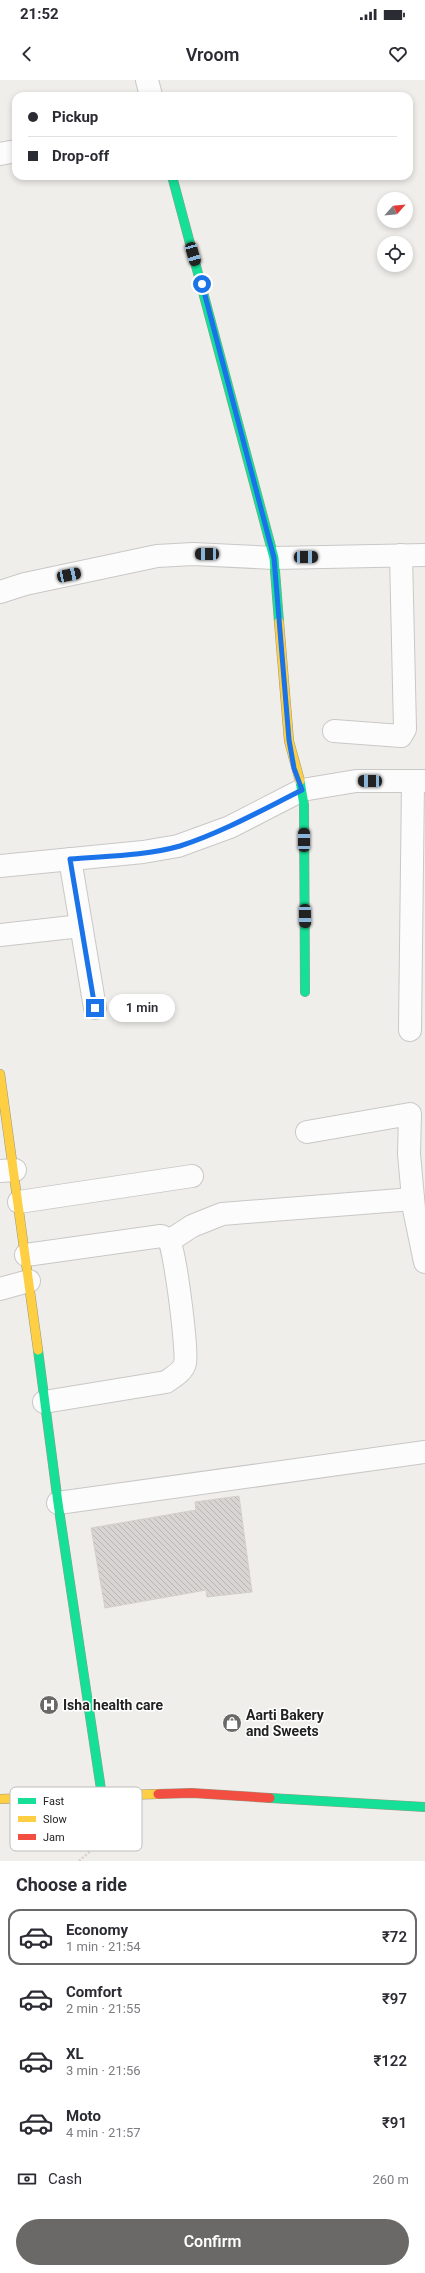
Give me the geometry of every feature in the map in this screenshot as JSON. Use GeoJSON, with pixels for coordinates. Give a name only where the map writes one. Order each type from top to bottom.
{"type":"FeatureCollection","features":[{"type":"Feature","properties":{"kind":"street"},"geometry":{"type":"LineString","coordinates":[[147,80],[150,92]]}},
{"type":"Feature","properties":{"kind":"street"},"geometry":{"type":"LineString","coordinates":[[0,154],[12,152]]}},
{"type":"Feature","properties":{"kind":"street"},"geometry":{"type":"LineString","coordinates":[[173,180],[274,558],[289,740],[294,768],[302,790],[305,992]]}},
{"type":"Feature","properties":{"kind":"street"},"geometry":{"type":"LineString","coordinates":[[0,592],[26,584],[157,556],[221,554],[274,558],[425,555]]}},
{"type":"Feature","properties":{"kind":"street"},"geometry":{"type":"LineString","coordinates":[[334,731],[401,736],[405,729],[401,555]]}},
{"type":"Feature","properties":{"kind":"street"},"geometry":{"type":"LineString","coordinates":[[0,866],[143,852],[178,846],[230,827],[302,790],[356,781],[419,781],[410,1030]]}},
{"type":"Feature","properties":{"kind":"street"},"geometry":{"type":"LineString","coordinates":[[70,859],[95,1008]]}},
{"type":"Feature","properties":{"kind":"street"},"geometry":{"type":"LineString","coordinates":[[0,935],[81,926]]}},
{"type":"Feature","properties":{"kind":"street"},"geometry":{"type":"LineString","coordinates":[[0,1074],[7,1170],[20,1202],[44,1402],[101,1787]]}},
{"type":"Feature","properties":{"kind":"street"},"geometry":{"type":"LineString","coordinates":[[307,1132],[410,1114],[409,1154],[413,1199],[425,1262]]}},
{"type":"Feature","properties":{"kind":"street"},"geometry":{"type":"LineString","coordinates":[[20,1202],[192,1176]]}},
{"type":"Feature","properties":{"kind":"street"},"geometry":{"type":"LineString","coordinates":[[169,1241],[207,1219],[222,1214],[413,1199]]}},
{"type":"Feature","properties":{"kind":"street"},"geometry":{"type":"LineString","coordinates":[[26,1255],[162,1236],[169,1241],[174,1256],[185,1341],[186,1362],[179,1373],[166,1382],[44,1402]]}},
{"type":"Feature","properties":{"kind":"street"},"geometry":{"type":"LineString","coordinates":[[0,1289],[29,1280]]}},
{"type":"Feature","properties":{"kind":"street"},"geometry":{"type":"LineString","coordinates":[[58,1503],[425,1452]]}},
{"type":"Feature","properties":{"kind":"street"},"geometry":{"type":"LineString","coordinates":[[142,1795],[192,1793],[425,1807]]}},
{"type":"Feature","properties":{"kind":"street"},"geometry":{"type":"LineString","coordinates":[[0,1798],[10,1798]]}},
{"type":"Feature","properties":{"kind":"path"},"geometry":{"type":"LineString","coordinates":[[79,1861],[92,1851]]}},
{"type":"Feature","properties":{"kind":"building"},"geometry":{"type":"Polygon","coordinates":[[[239,1496],[252,1592],[207,1597],[206,1590],[105,1608],[91,1528],[196,1510],[195,1502],[239,1496]]]}},
{"type":"Feature","properties":{"kind":"traffic: fast"},"geometry":{"type":"LineString","coordinates":[[173,180],[274,558],[279,622]]}},
{"type":"Feature","properties":{"kind":"traffic: fast"},"geometry":{"type":"LineString","coordinates":[[300,781],[304,805],[305,992]]}},
{"type":"Feature","properties":{"kind":"traffic: fast"},"geometry":{"type":"LineString","coordinates":[[38,1350],[58,1503],[101,1787]]}},
{"type":"Feature","properties":{"kind":"traffic: fast"},"geometry":{"type":"LineString","coordinates":[[270,1798],[425,1807]]}},
{"type":"Feature","properties":{"kind":"traffic: slow"},"geometry":{"type":"LineString","coordinates":[[279,622],[289,741],[300,781]]}},
{"type":"Feature","properties":{"kind":"traffic: slow"},"geometry":{"type":"LineString","coordinates":[[0,1074],[38,1350]]}},
{"type":"Feature","properties":{"kind":"traffic: slow"},"geometry":{"type":"LineString","coordinates":[[142,1795],[158,1794]]}},
{"type":"Feature","properties":{"kind":"traffic: slow"},"geometry":{"type":"LineString","coordinates":[[0,1799],[10,1799]]}},
{"type":"Feature","properties":{"kind":"traffic: jam"},"geometry":{"type":"LineString","coordinates":[[158,1794],[192,1793],[270,1798]]}},
{"type":"Feature","properties":{"kind":"place","name":"Isha health care"},"geometry":{"type":"Point","coordinates":[49,1705]}},
{"type":"Feature","properties":{"kind":"place","name":"Aarti Bakery and Sweets"},"geometry":{"type":"Point","coordinates":[232,1723]}},
{"type":"Feature","properties":{"kind":"route"},"geometry":{"type":"LineString","coordinates":[[95,1008],[70,859],[143,852],[178,846],[230,827],[302,790],[294,768],[289,740],[274,558],[202,284]]}}]}
